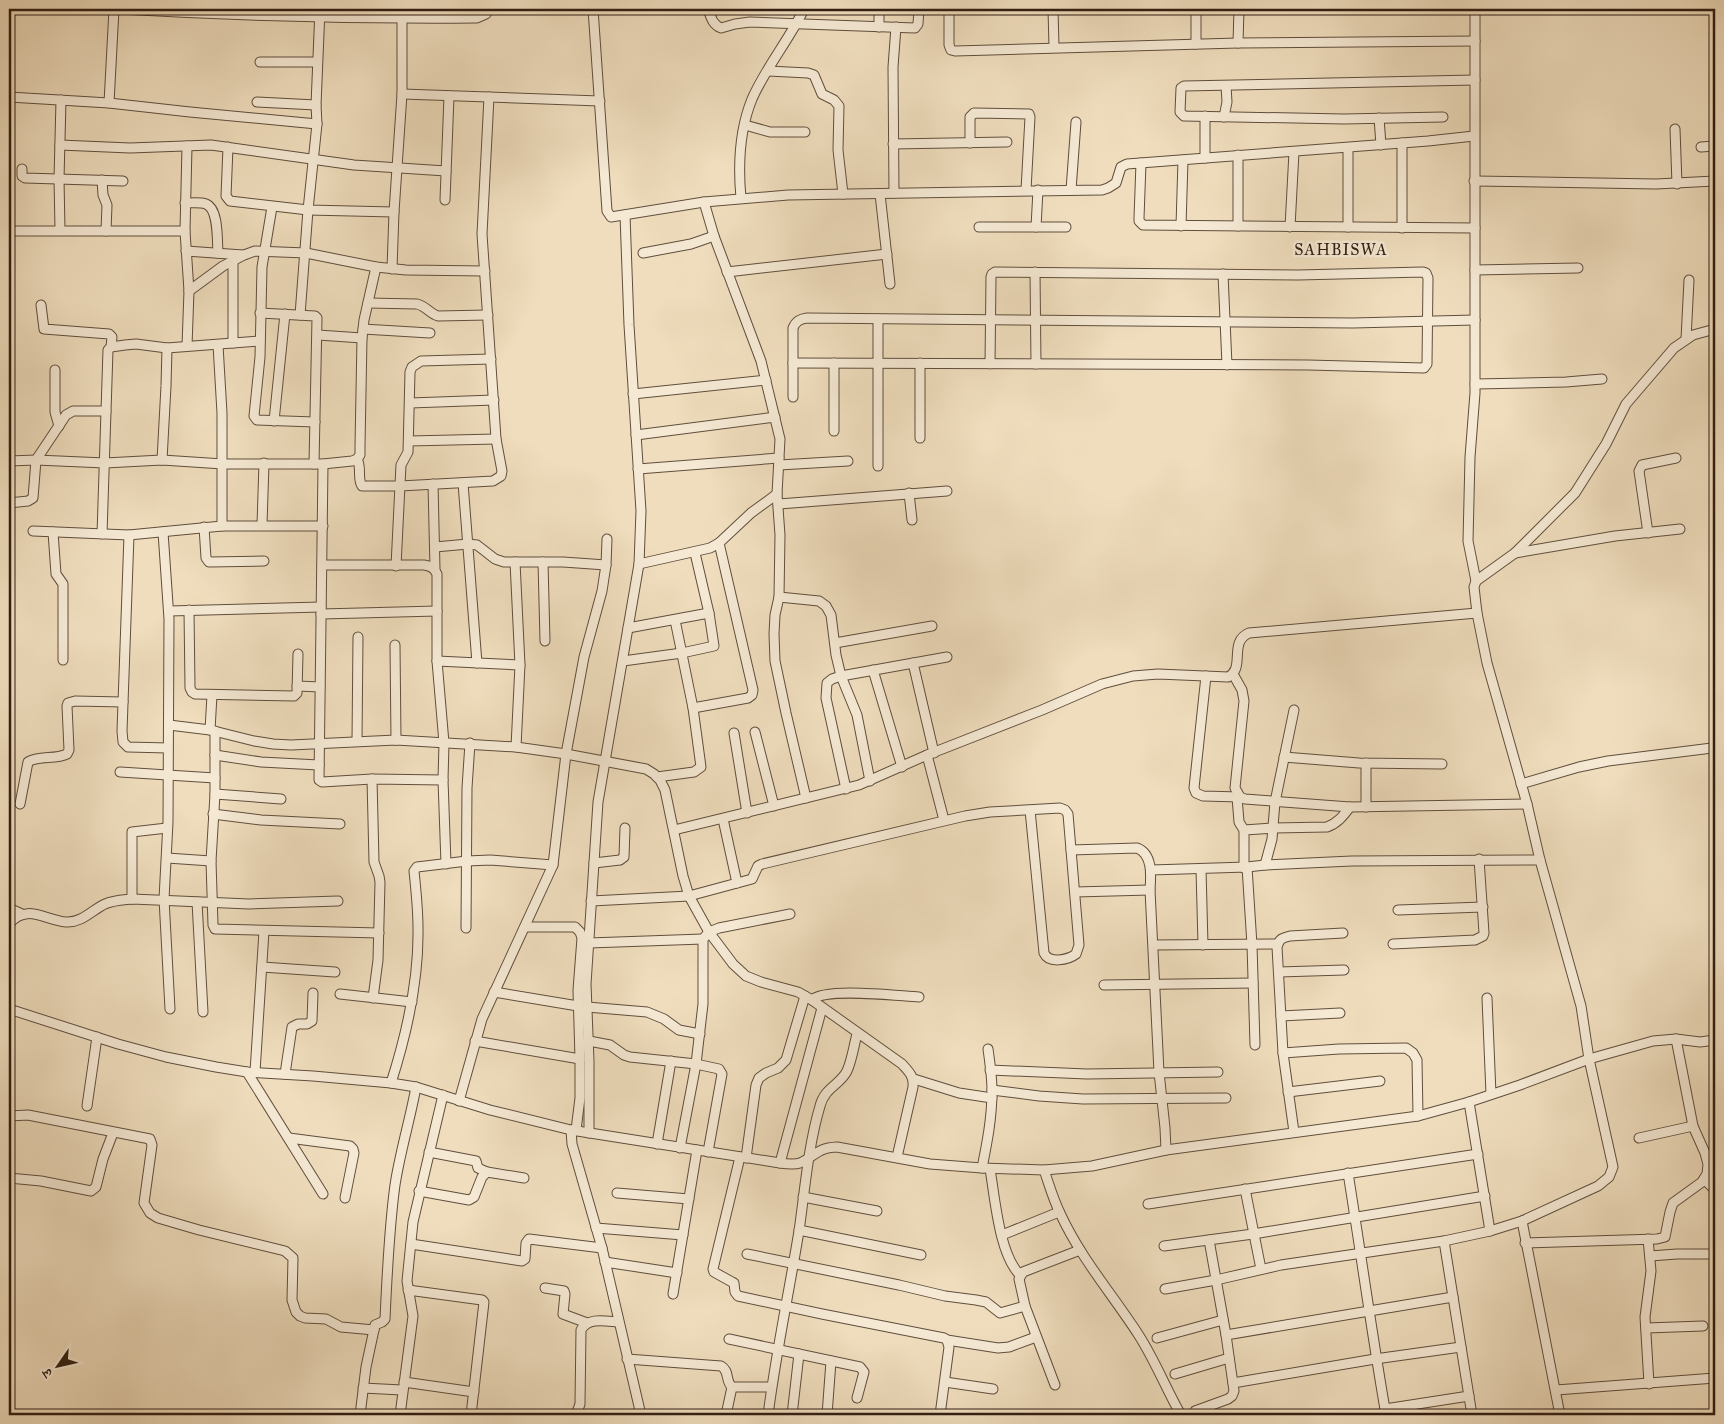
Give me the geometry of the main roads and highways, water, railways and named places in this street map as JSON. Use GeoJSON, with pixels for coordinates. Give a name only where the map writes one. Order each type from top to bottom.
{"type":"FeatureCollection","features":[{"type":"Feature","properties":{"kind":"district","name":"SAHBISWA"},"geometry":{"type":"Point","coordinates":[1341,249]}}]}
